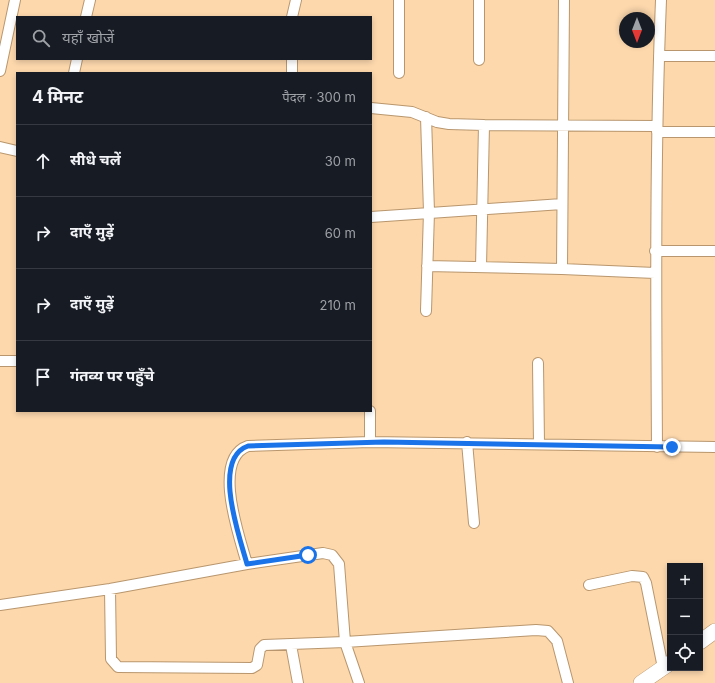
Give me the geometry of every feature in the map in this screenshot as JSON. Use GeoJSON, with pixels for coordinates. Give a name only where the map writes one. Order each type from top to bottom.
{"type":"FeatureCollection","features":[{"type":"Feature","properties":{"kind":"street"},"geometry":{"type":"LineString","coordinates":[[0,71],[15,0]]}},
{"type":"Feature","properties":{"kind":"street"},"geometry":{"type":"LineString","coordinates":[[86,16],[90,0]]}},
{"type":"Feature","properties":{"kind":"street"},"geometry":{"type":"LineString","coordinates":[[292,16],[296,0]]}},
{"type":"Feature","properties":{"kind":"street"},"geometry":{"type":"LineString","coordinates":[[400,0],[400,73]]}},
{"type":"Feature","properties":{"kind":"street"},"geometry":{"type":"LineString","coordinates":[[479,0],[479,60]]}},
{"type":"Feature","properties":{"kind":"street"},"geometry":{"type":"LineString","coordinates":[[562,269],[564,0]]}},
{"type":"Feature","properties":{"kind":"street"},"geometry":{"type":"LineString","coordinates":[[657,447],[655,251],[658,56],[661,0]]}},
{"type":"Feature","properties":{"kind":"street"},"geometry":{"type":"LineString","coordinates":[[658,56],[715,56]]}},
{"type":"Feature","properties":{"kind":"street"},"geometry":{"type":"LineString","coordinates":[[74,72],[77,60]]}},
{"type":"Feature","properties":{"kind":"street"},"geometry":{"type":"LineString","coordinates":[[292,60],[292,72]]}},
{"type":"Feature","properties":{"kind":"street"},"geometry":{"type":"LineString","coordinates":[[372,108],[412,112],[449,124],[563,126],[715,132]]}},
{"type":"Feature","properties":{"kind":"street"},"geometry":{"type":"LineString","coordinates":[[426,117],[429,212],[426,311]]}},
{"type":"Feature","properties":{"kind":"street"},"geometry":{"type":"LineString","coordinates":[[481,267],[484,125]]}},
{"type":"Feature","properties":{"kind":"street"},"geometry":{"type":"LineString","coordinates":[[0,147],[16,152]]}},
{"type":"Feature","properties":{"kind":"street"},"geometry":{"type":"LineString","coordinates":[[372,217],[562,204]]}},
{"type":"Feature","properties":{"kind":"street"},"geometry":{"type":"LineString","coordinates":[[655,251],[715,251]]}},
{"type":"Feature","properties":{"kind":"street"},"geometry":{"type":"LineString","coordinates":[[427,266],[655,273]]}},
{"type":"Feature","properties":{"kind":"street"},"geometry":{"type":"LineString","coordinates":[[0,361],[16,361]]}},
{"type":"Feature","properties":{"kind":"street"},"geometry":{"type":"LineString","coordinates":[[538,363],[539,444]]}},
{"type":"Feature","properties":{"kind":"street"},"geometry":{"type":"LineString","coordinates":[[370,412],[370,442]]}},
{"type":"Feature","properties":{"kind":"street"},"geometry":{"type":"LineString","coordinates":[[247,564],[228,484],[233,464],[242,448],[248,446],[370,442],[467,442],[715,447]]}},
{"type":"Feature","properties":{"kind":"street"},"geometry":{"type":"LineString","coordinates":[[467,442],[474,523]]}},
{"type":"Feature","properties":{"kind":"street"},"geometry":{"type":"LineString","coordinates":[[0,605],[110,589],[247,564],[323,553],[332,555],[338,564],[345,642],[359,683]]}},
{"type":"Feature","properties":{"kind":"street"},"geometry":{"type":"LineString","coordinates":[[589,585],[632,576],[643,577],[646,583],[666,666],[641,683]]}},
{"type":"Feature","properties":{"kind":"street"},"geometry":{"type":"LineString","coordinates":[[110,589],[111,659],[118,667],[252,668],[257,665],[261,646],[543,630],[553,635],[557,641],[568,683]]}},
{"type":"Feature","properties":{"kind":"street"},"geometry":{"type":"LineString","coordinates":[[703,640],[715,631]]}},
{"type":"Feature","properties":{"kind":"street"},"geometry":{"type":"LineString","coordinates":[[291,645],[298,683]]}},
{"type":"Feature","properties":{"kind":"route"},"geometry":{"type":"LineString","coordinates":[[308,555],[247,564],[228,484],[233,464],[238,452],[242,448],[248,446],[370,442],[467,442],[672,447]]}}]}
